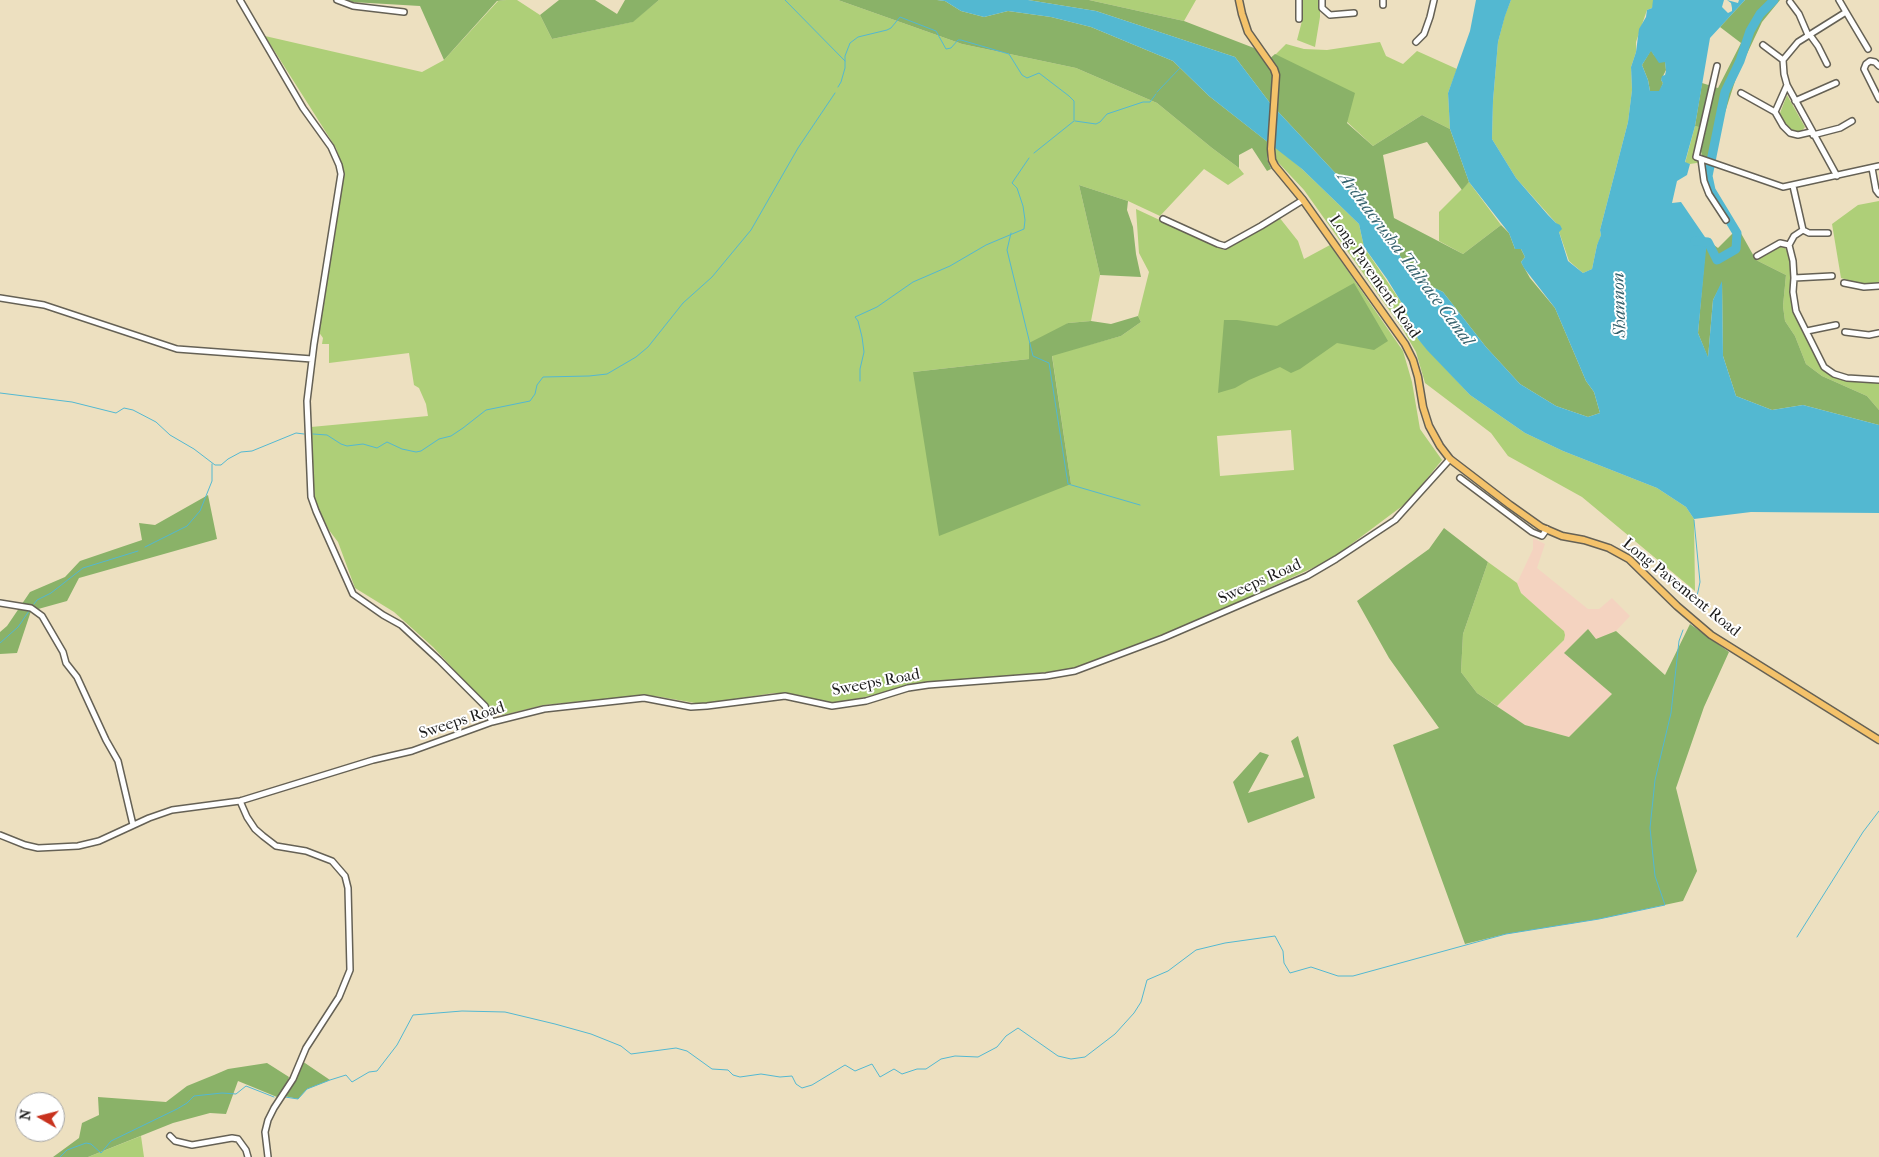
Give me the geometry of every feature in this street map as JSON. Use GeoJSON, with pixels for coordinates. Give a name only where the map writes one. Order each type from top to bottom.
{"type":"FeatureCollection","features":[{"type":"Feature","properties":{"kind":"main road","name":"Long Pavement Road"},"geometry":{"type":"LineString","coordinates":[[1239,0],[1248,32],[1274,70],[1276,82],[1272,160],[1276,170],[1303,200],[1405,344],[1413,360],[1418,377],[1423,407],[1429,426],[1450,459],[1522,514],[1546,529],[1562,536],[1584,540],[1609,548],[1629,560],[1677,606],[1711,635],[1879,740]]}},
{"type":"Feature","properties":{"kind":"street"},"geometry":{"type":"LineString","coordinates":[[240,0],[303,108],[331,148],[341,174],[307,401],[311,497],[353,594],[401,626],[455,674],[485,706],[492,722]]}},
{"type":"Feature","properties":{"kind":"street"},"geometry":{"type":"LineString","coordinates":[[337,0],[353,6],[404,12]]}},
{"type":"Feature","properties":{"kind":"street"},"geometry":{"type":"LineString","coordinates":[[1299,0],[1299,19]]}},
{"type":"Feature","properties":{"kind":"street"},"geometry":{"type":"LineString","coordinates":[[1322,0],[1322,8],[1330,15],[1354,13]]}},
{"type":"Feature","properties":{"kind":"street"},"geometry":{"type":"LineString","coordinates":[[1416,42],[1424,34],[1430,19],[1434,0]]}},
{"type":"Feature","properties":{"kind":"street"},"geometry":{"type":"LineString","coordinates":[[1839,0],[1868,49]]}},
{"type":"Feature","properties":{"kind":"street"},"geometry":{"type":"LineString","coordinates":[[1790,2],[1799,14],[1809,35],[1818,46],[1826,64]]}},
{"type":"Feature","properties":{"kind":"street"},"geometry":{"type":"LineString","coordinates":[[1837,176],[1787,85],[1783,60],[1798,42],[1846,12]]}},
{"type":"Feature","properties":{"kind":"street"},"geometry":{"type":"LineString","coordinates":[[1763,45],[1783,60]]}},
{"type":"Feature","properties":{"kind":"street"},"geometry":{"type":"LineString","coordinates":[[1879,66],[1875,62],[1870,61],[1864,69],[1879,98]]}},
{"type":"Feature","properties":{"kind":"street"},"geometry":{"type":"LineString","coordinates":[[1717,66],[1696,157],[1783,187],[1879,166]]}},
{"type":"Feature","properties":{"kind":"street"},"geometry":{"type":"LineString","coordinates":[[1795,101],[1836,83]]}},
{"type":"Feature","properties":{"kind":"street"},"geometry":{"type":"LineString","coordinates":[[1775,112],[1787,85]]}},
{"type":"Feature","properties":{"kind":"street"},"geometry":{"type":"LineString","coordinates":[[1741,93],[1775,112],[1783,126],[1790,133],[1798,135],[1840,128],[1852,121]]}},
{"type":"Feature","properties":{"kind":"street"},"geometry":{"type":"LineString","coordinates":[[1701,158],[1706,187],[1726,220]]}},
{"type":"Feature","properties":{"kind":"street"},"geometry":{"type":"LineString","coordinates":[[1872,168],[1876,190],[1879,194]]}},
{"type":"Feature","properties":{"kind":"street"},"geometry":{"type":"LineString","coordinates":[[1793,186],[1803,230]]}},
{"type":"Feature","properties":{"kind":"street"},"geometry":{"type":"LineString","coordinates":[[1163,219],[1225,246],[1303,200]]}},
{"type":"Feature","properties":{"kind":"street"},"geometry":{"type":"LineString","coordinates":[[1803,230],[1809,233],[1828,233]]}},
{"type":"Feature","properties":{"kind":"street"},"geometry":{"type":"LineString","coordinates":[[1803,230],[1794,236],[1789,245],[1794,278],[1793,292],[1796,311],[1824,367],[1834,374],[1847,378],[1879,380]]}},
{"type":"Feature","properties":{"kind":"street"},"geometry":{"type":"LineString","coordinates":[[1757,256],[1780,243],[1789,245]]}},
{"type":"Feature","properties":{"kind":"street"},"geometry":{"type":"LineString","coordinates":[[1794,278],[1832,276]]}},
{"type":"Feature","properties":{"kind":"street"},"geometry":{"type":"LineString","coordinates":[[1844,283],[1864,287],[1879,286]]}},
{"type":"Feature","properties":{"kind":"street"},"geometry":{"type":"LineString","coordinates":[[0,298],[44,305],[177,350],[312,359]]}},
{"type":"Feature","properties":{"kind":"street"},"geometry":{"type":"LineString","coordinates":[[1807,331],[1836,325]]}},
{"type":"Feature","properties":{"kind":"street"},"geometry":{"type":"LineString","coordinates":[[1845,332],[1879,333]]}},
{"type":"Feature","properties":{"kind":"street","name":"Sweeps Road"},"geometry":{"type":"LineString","coordinates":[[0,835],[38,848],[78,846],[99,841],[172,810],[240,801],[373,760],[412,751],[492,722],[544,709],[644,698],[692,707],[785,696],[832,706],[866,701],[908,688],[928,685],[1075,672],[1163,638],[1307,576],[1395,520],[1450,459]]}},
{"type":"Feature","properties":{"kind":"street"},"geometry":{"type":"LineString","coordinates":[[1460,478],[1532,532],[1542,536],[1546,529]]}},
{"type":"Feature","properties":{"kind":"street"},"geometry":{"type":"LineString","coordinates":[[0,603],[31,608],[42,616],[63,652],[66,663],[77,677],[106,740],[118,761],[133,825]]}},
{"type":"Feature","properties":{"kind":"street"},"geometry":{"type":"LineString","coordinates":[[240,801],[247,818],[255,830],[276,846],[306,851],[332,860],[345,876],[348,888],[350,970],[339,997],[306,1048],[293,1079],[268,1120],[266,1132],[268,1157]]}},
{"type":"Feature","properties":{"kind":"street"},"geometry":{"type":"LineString","coordinates":[[170,1136],[175,1140],[192,1145],[232,1138],[238,1139],[246,1150],[248,1157]]}},
{"type":"Feature","properties":{"kind":"shaded area"},"geometry":{"type":"Polygon","coordinates":[[[1533,538],[1545,544],[1537,568],[1588,609],[1599,609],[1612,598],[1630,616],[1616,631],[1596,639],[1588,629],[1565,653],[1612,694],[1569,737],[1525,725],[1497,706],[1564,640],[1557,625],[1521,593],[1517,583],[1533,549],[1533,538]]]}},
{"type":"Feature","properties":{"kind":"green space"},"geometry":{"type":"Polygon","coordinates":[[[346,0],[506,0],[497,1],[444,60],[420,6],[352,2],[346,0]]]}},
{"type":"Feature","properties":{"kind":"green space"},"geometry":{"type":"Polygon","coordinates":[[[517,0],[540,15],[552,39],[632,22],[659,0],[838,0],[962,44],[1076,68],[1157,103],[1244,174],[1228,185],[1204,169],[1160,216],[1128,201],[1079,185],[1100,275],[1091,321],[1068,323],[1029,359],[913,372],[1071,484],[1052,355],[1121,336],[1141,322],[1138,316],[1149,272],[1139,253],[1136,209],[1224,250],[1279,217],[1298,241],[1304,259],[1330,245],[1403,351],[1412,382],[1420,429],[1442,460],[1409,501],[1330,560],[1190,624],[1072,669],[888,692],[833,704],[788,694],[774,693],[701,704],[655,696],[635,696],[544,705],[503,715],[494,713],[433,647],[394,612],[355,588],[338,542],[329,530],[315,502],[312,490],[311,427],[428,416],[426,404],[419,388],[414,385],[409,353],[329,363],[329,344],[322,344],[323,338],[318,331],[344,171],[336,148],[265,36],[422,72],[444,60],[498,1],[517,0]],[[1291,430],[1217,436],[1220,476],[1294,470],[1291,430]]]}},
{"type":"Feature","properties":{"kind":"green space"},"geometry":{"type":"Polygon","coordinates":[[[559,0],[595,0],[617,14],[625,0],[659,0],[633,22],[552,39],[540,15],[559,0]]]}},
{"type":"Feature","properties":{"kind":"green space"},"geometry":{"type":"Polygon","coordinates":[[[838,0],[937,0],[945,1],[961,11],[984,17],[1008,11],[1051,17],[1091,27],[1173,61],[1209,96],[1269,143],[1267,159],[1271,169],[1267,171],[1252,148],[1239,155],[1239,168],[1157,103],[1076,68],[962,44],[838,0]]]}},
{"type":"Feature","properties":{"kind":"green space"},"geometry":{"type":"Polygon","coordinates":[[[1028,0],[1089,0],[1184,21],[1254,48],[1267,61],[1275,54],[1355,93],[1347,123],[1373,146],[1422,115],[1450,129],[1469,182],[1462,190],[1427,142],[1383,155],[1394,218],[1463,254],[1501,225],[1509,233],[1515,249],[1521,249],[1525,257],[1521,262],[1530,278],[1555,308],[1586,381],[1594,392],[1600,413],[1588,417],[1556,406],[1520,384],[1486,347],[1443,292],[1412,277],[1381,222],[1270,103],[1235,57],[1096,11],[1028,0]]]}},
{"type":"Feature","properties":{"kind":"green space"},"geometry":{"type":"Polygon","coordinates":[[[1089,0],[1196,0],[1184,21],[1089,0]]]}},
{"type":"Feature","properties":{"kind":"green space"},"geometry":{"type":"Polygon","coordinates":[[[1302,0],[1320,0],[1320,17],[1315,47],[1297,40],[1302,21],[1302,0]]]}},
{"type":"Feature","properties":{"kind":"green space"},"geometry":{"type":"Polygon","coordinates":[[[1511,0],[1653,0],[1654,2],[1652,8],[1647,10],[1636,42],[1636,52],[1631,67],[1632,90],[1628,122],[1600,230],[1601,235],[1592,269],[1583,273],[1569,261],[1556,223],[1516,178],[1492,139],[1498,42],[1511,0]]]}},
{"type":"Feature","properties":{"kind":"green space"},"geometry":{"type":"Polygon","coordinates":[[[1745,0],[1780,0],[1762,22],[1737,75],[1719,131],[1713,166],[1703,162],[1701,151],[1706,129],[1695,126],[1702,83],[1718,88],[1741,43],[1720,27],[1745,0]]]}},
{"type":"Feature","properties":{"kind":"green space"},"geometry":{"type":"Polygon","coordinates":[[[1380,42],[1386,56],[1403,64],[1417,51],[1457,69],[1448,93],[1450,129],[1422,115],[1373,146],[1275,55],[1286,44],[1304,49],[1327,50],[1380,42]]]}},
{"type":"Feature","properties":{"kind":"green space"},"geometry":{"type":"Polygon","coordinates":[[[1651,50],[1654,55],[1665,61],[1666,70],[1661,80],[1663,83],[1660,91],[1650,91],[1642,65],[1651,50]]]}},
{"type":"Feature","properties":{"kind":"green space"},"geometry":{"type":"Polygon","coordinates":[[[1787,95],[1805,127],[1801,132],[1791,131],[1783,122],[1780,113],[1787,95]]]}},
{"type":"Feature","properties":{"kind":"green space"},"geometry":{"type":"Polygon","coordinates":[[[1695,126],[1703,128],[1694,158],[1703,162],[1685,163],[1695,126]]]}},
{"type":"Feature","properties":{"kind":"green space"},"geometry":{"type":"Polygon","coordinates":[[[1274,145],[1359,224],[1364,247],[1403,305],[1418,339],[1470,395],[1525,433],[1563,451],[1657,488],[1686,507],[1694,519],[1695,591],[1582,497],[1508,456],[1491,433],[1425,383],[1416,352],[1402,328],[1304,190],[1275,159],[1274,145]]]}},
{"type":"Feature","properties":{"kind":"green space"},"geometry":{"type":"Polygon","coordinates":[[[1469,182],[1501,225],[1463,254],[1439,241],[1439,212],[1469,182]]]}},
{"type":"Feature","properties":{"kind":"green space"},"geometry":{"type":"Polygon","coordinates":[[[1079,185],[1128,201],[1127,210],[1133,227],[1141,277],[1100,275],[1079,185]]]}},
{"type":"Feature","properties":{"kind":"green space"},"geometry":{"type":"Polygon","coordinates":[[[1879,201],[1879,284],[1861,284],[1841,278],[1832,224],[1858,205],[1879,201]]]}},
{"type":"Feature","properties":{"kind":"green space"},"geometry":{"type":"Polygon","coordinates":[[[1738,228],[1756,260],[1786,275],[1783,306],[1785,321],[1795,336],[1806,364],[1822,376],[1867,396],[1879,410],[1879,425],[1803,405],[1772,410],[1736,396],[1723,356],[1722,283],[1713,300],[1708,358],[1698,333],[1706,241],[1718,248],[1738,228]]]}},
{"type":"Feature","properties":{"kind":"green space"},"geometry":{"type":"Polygon","coordinates":[[[1780,247],[1785,248],[1788,252],[1792,268],[1794,312],[1822,369],[1845,380],[1879,383],[1879,410],[1867,396],[1822,376],[1806,364],[1795,336],[1785,321],[1783,306],[1786,275],[1756,260],[1780,247]]]}},
{"type":"Feature","properties":{"kind":"green space"},"geometry":{"type":"Polygon","coordinates":[[[1354,283],[1388,341],[1374,350],[1337,343],[1300,369],[1291,373],[1280,367],[1235,388],[1218,393],[1224,320],[1277,326],[1354,283]]]}},
{"type":"Feature","properties":{"kind":"green space"},"geometry":{"type":"Polygon","coordinates":[[[1138,316],[1141,322],[1121,336],[1052,356],[1071,484],[939,536],[913,372],[1029,359],[1029,343],[1068,323],[1091,321],[1111,324],[1138,316]]]}},
{"type":"Feature","properties":{"kind":"green space"},"geometry":{"type":"Polygon","coordinates":[[[208,495],[217,539],[79,578],[67,601],[31,611],[17,653],[0,654],[0,632],[7,626],[30,592],[65,577],[80,561],[142,540],[139,523],[155,525],[208,495]]]}},
{"type":"Feature","properties":{"kind":"green space"},"geometry":{"type":"Polygon","coordinates":[[[1444,528],[1488,562],[1463,634],[1461,672],[1477,693],[1525,725],[1569,737],[1612,694],[1564,653],[1588,629],[1596,639],[1616,631],[1665,675],[1690,624],[1729,652],[1704,707],[1676,788],[1697,871],[1683,901],[1599,919],[1506,934],[1465,944],[1393,745],[1439,728],[1389,658],[1357,601],[1429,549],[1444,528]]]}},
{"type":"Feature","properties":{"kind":"green space"},"geometry":{"type":"Polygon","coordinates":[[[1488,562],[1517,583],[1521,593],[1564,631],[1565,635],[1564,640],[1497,706],[1477,693],[1461,672],[1463,634],[1488,562]]]}},
{"type":"Feature","properties":{"kind":"green space"},"geometry":{"type":"Polygon","coordinates":[[[1298,736],[1315,798],[1248,823],[1233,782],[1260,752],[1269,755],[1248,793],[1304,777],[1291,741],[1298,736]]]}},
{"type":"Feature","properties":{"kind":"green space"},"geometry":{"type":"Polygon","coordinates":[[[302,1061],[330,1080],[307,1089],[298,1099],[284,1096],[296,1078],[302,1061]]]}},
{"type":"Feature","properties":{"kind":"green space"},"geometry":{"type":"Polygon","coordinates":[[[267,1063],[289,1077],[285,1088],[277,1097],[238,1081],[226,1114],[210,1113],[173,1123],[88,1157],[53,1157],[79,1138],[82,1123],[99,1115],[98,1097],[166,1102],[187,1086],[228,1069],[267,1063]]]}},
{"type":"Feature","properties":{"kind":"green space"},"geometry":{"type":"Polygon","coordinates":[[[141,1136],[144,1157],[88,1157],[141,1136]]]}},
{"type":"Feature","properties":{"kind":"water","name":"Shannon"},"geometry":{"type":"Polygon","coordinates":[[[937,0],[1028,0],[1096,11],[1235,57],[1270,103],[1381,222],[1412,277],[1443,292],[1486,347],[1520,384],[1556,406],[1588,417],[1600,413],[1594,392],[1586,381],[1555,308],[1524,268],[1521,262],[1525,257],[1521,249],[1515,249],[1509,233],[1469,182],[1450,129],[1448,93],[1470,31],[1476,0],[1511,0],[1498,42],[1492,139],[1516,178],[1548,215],[1560,225],[1562,229],[1559,232],[1568,261],[1583,273],[1592,269],[1601,235],[1600,230],[1628,122],[1632,90],[1631,67],[1636,52],[1639,29],[1646,17],[1647,10],[1652,8],[1653,0],[1724,0],[1722,7],[1728,13],[1732,11],[1732,8],[1731,3],[1727,0],[1738,3],[1739,0],[1745,0],[1710,38],[1695,126],[1685,162],[1690,164],[1687,175],[1677,181],[1672,203],[1681,202],[1707,240],[1698,333],[1708,357],[1713,300],[1722,281],[1723,356],[1736,396],[1772,410],[1803,405],[1879,425],[1879,513],[1751,512],[1694,519],[1686,507],[1657,488],[1563,451],[1525,433],[1470,395],[1418,339],[1403,305],[1364,247],[1359,224],[1302,169],[1209,96],[1173,61],[1091,27],[1051,17],[1008,11],[984,17],[961,11],[945,1],[937,0]],[[1651,51],[1642,65],[1650,91],[1659,91],[1663,83],[1661,80],[1666,71],[1665,62],[1659,63],[1651,51]]]}},
{"type":"Feature","properties":{"kind":"waterway"},"geometry":{"type":"LineString","coordinates":[[785,0],[845,61]]}},
{"type":"Feature","properties":{"kind":"waterway"},"geometry":{"type":"LineString","coordinates":[[1695,241],[1708,242],[1717,260],[1736,249],[1737,233],[1711,190],[1708,176],[1725,92],[1740,61],[1750,31],[1760,14],[1774,0]]}},
{"type":"Feature","properties":{"kind":"waterway"},"geometry":{"type":"LineString","coordinates":[[838,87],[845,68],[845,56],[850,43],[858,37],[891,28],[900,17],[936,31],[946,49],[951,48],[958,40],[961,40],[1009,54],[1022,75],[1027,78],[1039,73],[1074,101],[1074,120]]}},
{"type":"Feature","properties":{"kind":"waterway"},"geometry":{"type":"LineString","coordinates":[[1157,92],[1181,67]]}},
{"type":"Feature","properties":{"kind":"waterway"},"geometry":{"type":"LineString","coordinates":[[313,434],[327,435],[347,446],[363,444],[377,448],[387,442],[402,449],[416,452],[421,451],[439,439],[451,436],[486,410],[530,401],[543,377],[607,374],[636,357],[648,347],[683,303],[712,277],[751,230],[798,148],[835,93]]}},
{"type":"Feature","properties":{"kind":"waterway"},"geometry":{"type":"LineString","coordinates":[[1075,121],[1096,124],[1107,114],[1143,102],[1150,102],[1156,94]]}},
{"type":"Feature","properties":{"kind":"waterway"},"geometry":{"type":"LineString","coordinates":[[1034,153],[1074,121]]}},
{"type":"Feature","properties":{"kind":"waterway"},"geometry":{"type":"LineString","coordinates":[[860,381],[860,369],[864,352],[858,321],[855,317],[877,307],[913,282],[950,266],[986,245],[1024,229],[1023,206],[1017,188],[1012,183],[1029,158]]}},
{"type":"Feature","properties":{"kind":"waterway"},"geometry":{"type":"LineString","coordinates":[[1011,233],[1007,250],[1033,356],[1049,363],[1068,484],[1140,505]]}},
{"type":"Feature","properties":{"kind":"waterway"},"geometry":{"type":"LineString","coordinates":[[0,393],[72,402],[116,413],[124,408],[133,410],[156,422],[170,435],[194,449],[215,465],[221,465],[241,452],[252,451],[296,433],[304,434]]}},
{"type":"Feature","properties":{"kind":"waterway"},"geometry":{"type":"LineString","coordinates":[[145,547],[187,526],[200,511],[212,481],[212,464]]}},
{"type":"Feature","properties":{"kind":"waterway"},"geometry":{"type":"LineString","coordinates":[[1694,520],[1700,582],[1696,601]]}},
{"type":"Feature","properties":{"kind":"waterway"},"geometry":{"type":"LineString","coordinates":[[34,604],[83,568],[138,551]]}},
{"type":"Feature","properties":{"kind":"waterway"},"geometry":{"type":"LineString","coordinates":[[0,643],[18,627],[29,611]]}},
{"type":"Feature","properties":{"kind":"waterway"},"geometry":{"type":"LineString","coordinates":[[285,1097],[298,1099],[307,1089],[330,1080],[346,1075],[352,1082],[369,1072],[377,1071],[397,1045],[413,1015],[462,1011],[505,1012],[555,1024],[591,1034],[621,1046],[631,1054],[676,1048],[687,1051],[712,1069],[728,1070],[733,1075],[740,1077],[761,1074],[780,1077],[792,1076],[796,1084],[802,1088],[812,1085],[845,1065],[855,1071],[872,1064],[880,1077],[894,1069],[902,1074],[917,1069],[926,1069],[941,1059],[955,1056],[978,1057],[997,1047],[1006,1036],[1018,1028],[1058,1056],[1071,1059],[1085,1057],[1115,1034],[1134,1013],[1141,1002],[1147,980],[1168,971],[1196,950],[1225,943],[1275,936],[1283,951],[1284,963],[1290,973],[1311,967],[1338,976],[1353,976],[1506,934],[1599,919],[1665,905],[1655,876],[1650,828],[1655,780],[1671,713],[1679,641],[1683,630]]}},
{"type":"Feature","properties":{"kind":"waterway"},"geometry":{"type":"LineString","coordinates":[[1797,937],[1863,832],[1879,811]]}},
{"type":"Feature","properties":{"kind":"waterway"},"geometry":{"type":"LineString","coordinates":[[60,1157],[67,1150],[86,1143],[91,1144],[101,1153],[111,1141],[177,1109],[194,1096],[222,1093],[236,1094],[246,1086],[274,1097]]}},
{"type":"Feature","properties":{"kind":"water label","name":"Ardnacrusha Tailrace Canal"},"geometry":{"type":"Point","coordinates":[1405,259]}}]}
